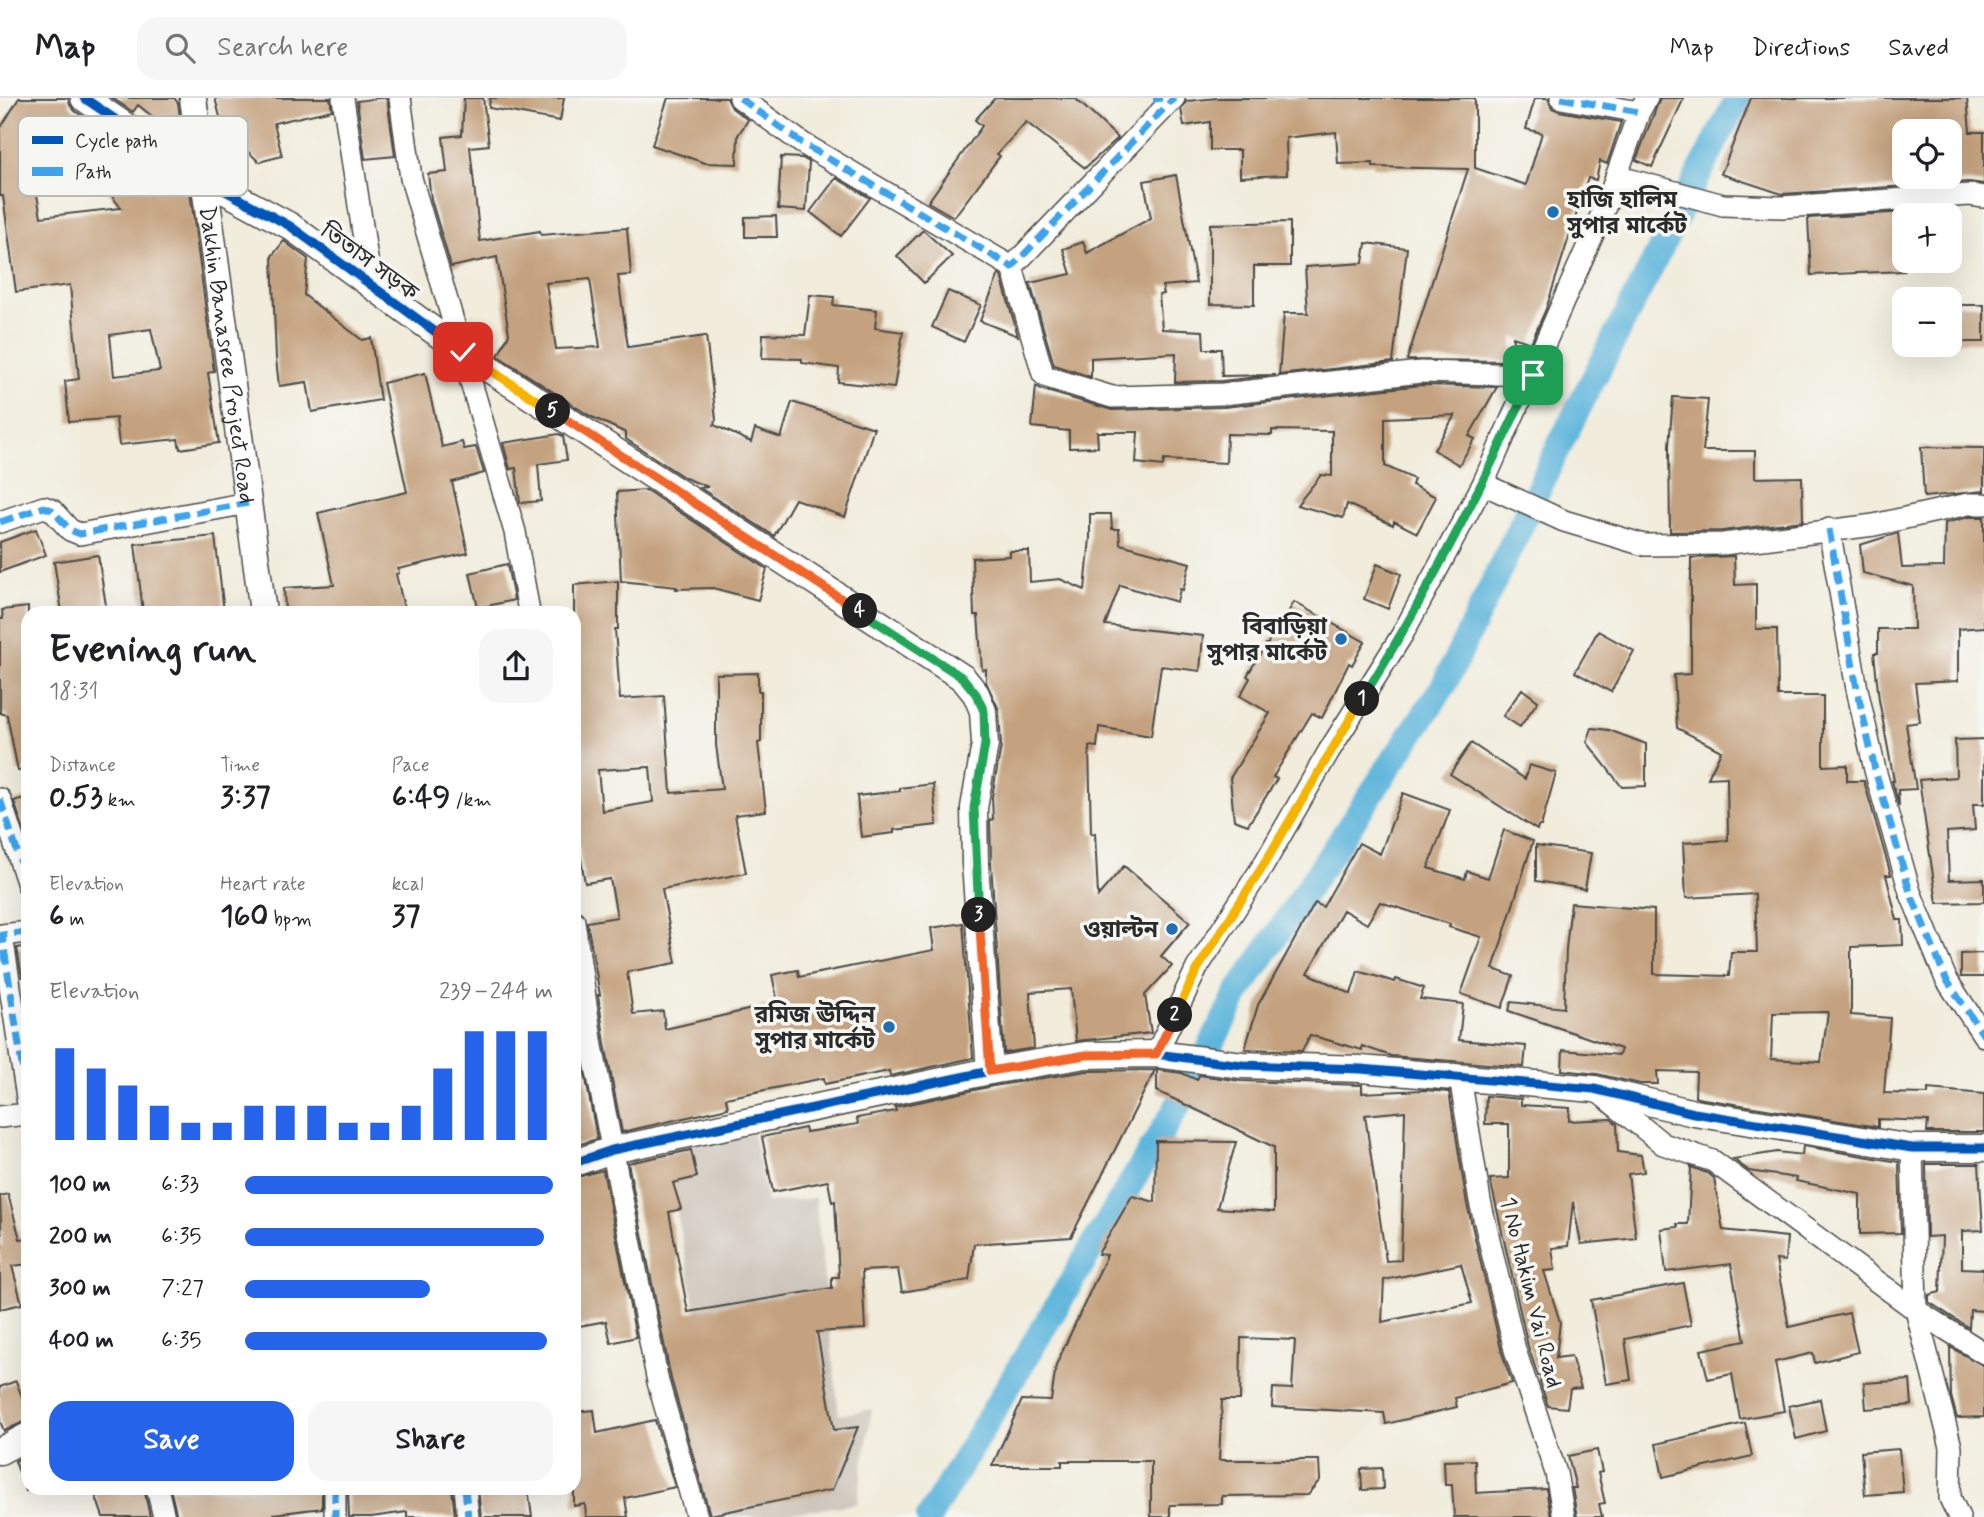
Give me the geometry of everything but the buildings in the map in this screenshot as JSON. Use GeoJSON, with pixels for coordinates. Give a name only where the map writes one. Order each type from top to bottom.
{"type":"FeatureCollection","features":[{"type":"Feature","properties":{"kind":"street","name":"তিতাস সড়ক"},"geometry":{"type":"LineString","coordinates":[[84,98],[111,116]]}},
{"type":"Feature","properties":{"kind":"street","name":"Dakhin Banasree Project Road"},"geometry":{"type":"LineString","coordinates":[[193,98],[196,116]]}},
{"type":"Feature","properties":{"kind":"street"},"geometry":{"type":"LineString","coordinates":[[343,98],[371,286]]}},
{"type":"Feature","properties":{"kind":"street"},"geometry":{"type":"LineString","coordinates":[[400,98],[411,177],[516,532],[528,606]]}},
{"type":"Feature","properties":{"kind":"street"},"geometry":{"type":"LineString","coordinates":[[740,98],[802,143],[1012,267],[1043,374],[1047,377],[1112,397],[1223,394],[1421,372],[1533,375]]}},
{"type":"Feature","properties":{"kind":"street"},"geometry":{"type":"LineString","coordinates":[[1012,267],[1163,98]]}},
{"type":"Feature","properties":{"kind":"street"},"geometry":{"type":"LineString","coordinates":[[1168,1055],[1198,968],[1263,866],[1329,751],[1402,635],[1483,484],[1533,375],[1643,105],[1560,98]]}},
{"type":"Feature","properties":{"kind":"street"},"geometry":{"type":"LineString","coordinates":[[1616,176],[1723,205],[1781,207],[1970,195],[1984,197]]}},
{"type":"Feature","properties":{"kind":"street","name":"Dakhin Banasree Project Road"},"geometry":{"type":"LineString","coordinates":[[207,196],[262,606]]}},
{"type":"Feature","properties":{"kind":"street","name":"তিতাস সড়ক"},"geometry":{"type":"LineString","coordinates":[[235,196],[290,226],[463,352],[963,678],[976,694],[984,711],[985,744],[974,808],[975,864],[990,1071]]}},
{"type":"Feature","properties":{"kind":"street"},"geometry":{"type":"LineString","coordinates":[[1483,484],[1564,521],[1644,545],[1723,544],[1874,525],[1968,504],[1984,504]]}},
{"type":"Feature","properties":{"kind":"street"},"geometry":{"type":"LineString","coordinates":[[0,522],[44,508],[52,510],[70,530],[80,534],[248,503]]}},
{"type":"Feature","properties":{"kind":"street"},"geometry":{"type":"LineString","coordinates":[[1829,529],[1857,689],[1875,770],[1910,892],[1946,979],[1984,1036]]}},
{"type":"Feature","properties":{"kind":"street"},"geometry":{"type":"LineString","coordinates":[[0,799],[21,864]]}},
{"type":"Feature","properties":{"kind":"street"},"geometry":{"type":"LineString","coordinates":[[21,933],[2,935],[21,1058]]}},
{"type":"Feature","properties":{"kind":"street"},"geometry":{"type":"LineString","coordinates":[[581,975],[586,1014],[658,1382],[697,1517]]}},
{"type":"Feature","properties":{"kind":"street"},"geometry":{"type":"LineString","coordinates":[[581,1161],[612,1150],[990,1071],[1086,1055],[1168,1055],[1242,1065],[1361,1069],[1594,1089],[1694,1113],[1912,1148],[1984,1148]]}},
{"type":"Feature","properties":{"kind":"street","name":"1 No Hakim Vai Road"},"geometry":{"type":"LineString","coordinates":[[1460,1077],[1480,1201],[1515,1350],[1556,1473],[1564,1517]]}},
{"type":"Feature","properties":{"kind":"street"},"geometry":{"type":"LineString","coordinates":[[1594,1089],[1663,1144],[1713,1161],[1916,1310],[1984,1353]]}},
{"type":"Feature","properties":{"kind":"street"},"geometry":{"type":"LineString","coordinates":[[0,1117],[21,1115]]}},
{"type":"Feature","properties":{"kind":"street"},"geometry":{"type":"LineString","coordinates":[[1912,1148],[1916,1310],[1951,1447],[1950,1498],[1959,1517]]}},
{"type":"Feature","properties":{"kind":"street"},"geometry":{"type":"LineString","coordinates":[[0,1451],[21,1440]]}},
{"type":"Feature","properties":{"kind":"street"},"geometry":{"type":"LineString","coordinates":[[159,1495],[164,1517]]}},
{"type":"Feature","properties":{"kind":"street"},"geometry":{"type":"LineString","coordinates":[[335,1495],[335,1517]]}},
{"type":"Feature","properties":{"kind":"street"},"geometry":{"type":"LineString","coordinates":[[466,1495],[468,1517]]}},
{"type":"Feature","properties":{"kind":"shaded area"},"geometry":{"type":"Polygon","coordinates":[[[753,1134],[767,1203],[815,1198],[839,1415],[872,1409],[857,1504],[757,1517],[704,1517],[692,1483],[726,1471],[665,1148],[753,1134]]]}},
{"type":"Feature","properties":{"kind":"waterway"},"geometry":{"type":"LineString","coordinates":[[929,1517],[1194,1079],[1237,994],[1444,685],[1562,440],[1738,98]]}},
{"type":"Feature","properties":{"kind":"marked path"},"geometry":{"type":"LineString","coordinates":[[740,98],[802,143],[1012,267],[1174,98]]}},
{"type":"Feature","properties":{"kind":"marked path"},"geometry":{"type":"LineString","coordinates":[[1153,99],[1162,98]]}},
{"type":"Feature","properties":{"kind":"marked path"},"geometry":{"type":"LineString","coordinates":[[1561,98],[1639,112]]}},
{"type":"Feature","properties":{"kind":"marked path"},"geometry":{"type":"LineString","coordinates":[[0,522],[44,507],[52,510],[70,530],[80,534],[248,503]]}},
{"type":"Feature","properties":{"kind":"marked path"},"geometry":{"type":"LineString","coordinates":[[1829,529],[1857,689],[1875,770],[1910,892],[1946,979],[1984,1036]]}},
{"type":"Feature","properties":{"kind":"marked path"},"geometry":{"type":"LineString","coordinates":[[0,799],[21,864]]}},
{"type":"Feature","properties":{"kind":"marked path"},"geometry":{"type":"LineString","coordinates":[[21,933],[2,935],[21,1058]]}},
{"type":"Feature","properties":{"kind":"marked path"},"geometry":{"type":"LineString","coordinates":[[335,1495],[335,1517]]}},
{"type":"Feature","properties":{"kind":"marked path"},"geometry":{"type":"LineString","coordinates":[[466,1495],[468,1517]]}},
{"type":"Feature","properties":{"kind":"cycle path"},"geometry":{"type":"LineString","coordinates":[[84,98],[111,116]]}},
{"type":"Feature","properties":{"kind":"cycle path"},"geometry":{"type":"LineString","coordinates":[[235,196],[290,226],[463,352],[963,678],[976,694],[983,711],[985,744],[974,808],[975,864],[990,1071]]}},
{"type":"Feature","properties":{"kind":"cycle path"},"geometry":{"type":"LineString","coordinates":[[581,1161],[612,1150],[990,1071],[1086,1055],[1156,1054],[1242,1065],[1361,1069],[1594,1089],[1694,1113],[1912,1148],[1984,1148]]}},
{"type":"Feature","properties":{"kind":"place","name":"হাজি হালিম সুপার মার্কেট"},"geometry":{"type":"Point","coordinates":[1553,212]}},
{"type":"Feature","properties":{"kind":"place","name":"বিবাড়িয়া সুপার মার্কেট"},"geometry":{"type":"Point","coordinates":[1341,639]}},
{"type":"Feature","properties":{"kind":"place","name":"ওয়াল্টন"},"geometry":{"type":"Point","coordinates":[1172,929]}},
{"type":"Feature","properties":{"kind":"place","name":"রমিজ ঊদ্দিন সুপার মার্কেট"},"geometry":{"type":"Point","coordinates":[889,1027]}},
{"type":"Feature","properties":{"kind":"route"},"geometry":{"type":"LineString","coordinates":[[463,352],[963,678],[976,694],[984,711],[985,744],[974,808],[975,864],[990,1071],[1086,1055],[1156,1054],[1198,968],[1263,866],[1329,751],[1402,635],[1483,484],[1533,375]]}}]}
